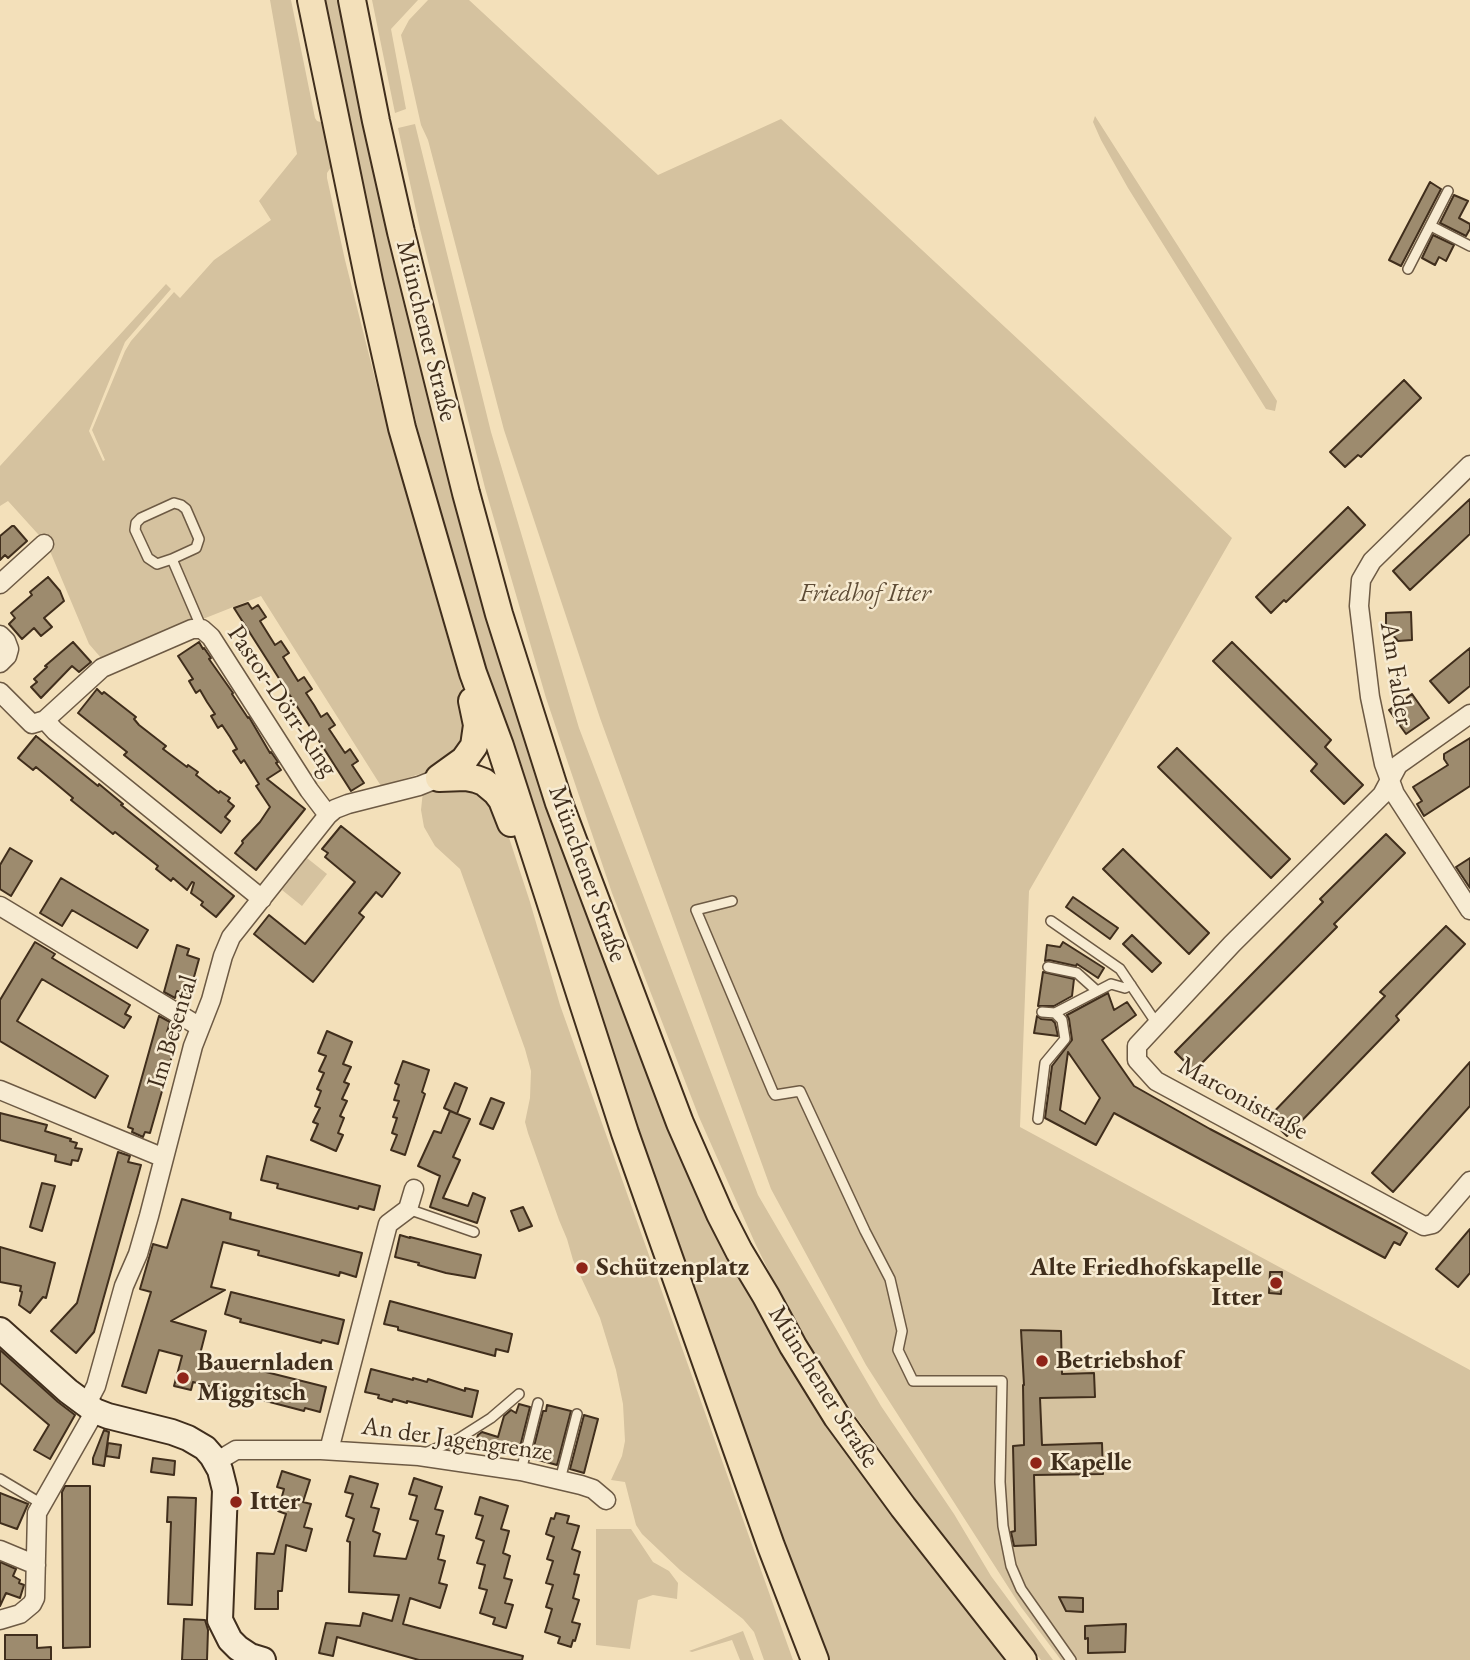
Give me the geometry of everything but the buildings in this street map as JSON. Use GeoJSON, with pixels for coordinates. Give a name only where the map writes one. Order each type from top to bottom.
{"type":"FeatureCollection","features":[{"type":"Feature","properties":{"kind":"main road","name":"Münchener Straße"},"geometry":{"type":"LineString","coordinates":[[312,0],[402,428],[473,673],[500,746],[625,1133],[815,1660]]}},
{"type":"Feature","properties":{"kind":"main road","name":"Münchener Straße"},"geometry":{"type":"LineString","coordinates":[[352,0],[401,232],[499,614],[559,803],[680,1124],[739,1251],[837,1417],[896,1499],[1023,1660]]}},
{"type":"Feature","properties":{"kind":"main road"},"geometry":{"type":"LineString","coordinates":[[439,778],[464,760],[477,737],[477,725],[468,690],[473,673]]}},
{"type":"Feature","properties":{"kind":"main road"},"geometry":{"type":"LineString","coordinates":[[439,778],[466,778],[484,782],[496,792],[502,800],[516,837],[536,859]]}},
{"type":"Feature","properties":{"kind":"street","name":"Am Falder"},"geometry":{"type":"LineString","coordinates":[[1470,465],[1372,561],[1362,580],[1359,606],[1370,697],[1389,779],[1395,794],[1470,910]]}},
{"type":"Feature","properties":{"kind":"street"},"geometry":{"type":"LineString","coordinates":[[0,584],[44,544]]}},
{"type":"Feature","properties":{"kind":"street","name":"Pastor-Dörr-Ring"},"geometry":{"type":"LineString","coordinates":[[45,720],[102,667],[192,629],[202,629],[211,637],[309,790],[328,815]]}},
{"type":"Feature","properties":{"kind":"street"},"geometry":{"type":"LineString","coordinates":[[0,635],[9,649],[7,656],[0,663]]}},
{"type":"Feature","properties":{"kind":"street"},"geometry":{"type":"LineString","coordinates":[[0,692],[32,724],[45,720],[55,731],[262,899]]}},
{"type":"Feature","properties":{"kind":"street","name":"Marconistraße"},"geometry":{"type":"LineString","coordinates":[[1470,715],[1398,765],[1382,795],[1261,915],[1137,1046],[1137,1060],[1156,1082],[1424,1226],[1433,1224],[1470,1181]]}},
{"type":"Feature","properties":{"kind":"street","name":"Im Besental"},"geometry":{"type":"LineString","coordinates":[[42,1504],[90,1408],[124,1286],[138,1254],[193,1046],[211,1000],[227,944],[335,809],[439,778]]}},
{"type":"Feature","properties":{"kind":"street"},"geometry":{"type":"LineString","coordinates":[[0,906],[201,1027]]}},
{"type":"Feature","properties":{"kind":"street"},"geometry":{"type":"LineString","coordinates":[[0,1090],[164,1158]]}},
{"type":"Feature","properties":{"kind":"street"},"geometry":{"type":"LineString","coordinates":[[329,1450],[388,1224],[408,1209],[414,1189]]}},
{"type":"Feature","properties":{"kind":"street"},"geometry":{"type":"LineString","coordinates":[[0,1330],[90,1408],[108,1416],[172,1432],[205,1448],[220,1470],[225,1490],[220,1620],[230,1640],[233,1654],[263,1660]]}},
{"type":"Feature","properties":{"kind":"street","name":"An der Jagengrenze"},"geometry":{"type":"LineString","coordinates":[[216,1462],[236,1450],[329,1450],[419,1456],[521,1471],[560,1480],[593,1489],[606,1500]]}},
{"type":"Feature","properties":{"kind":"street"},"geometry":{"type":"LineString","coordinates":[[0,1620],[20,1614],[35,1598],[37,1513],[42,1504]]}},
{"type":"Feature","properties":{"kind":"street"},"geometry":{"type":"LineString","coordinates":[[0,1550],[36,1565]]}},
{"type":"Feature","properties":{"kind":"lane"},"geometry":{"type":"LineString","coordinates":[[1408,269],[1448,191]]}},
{"type":"Feature","properties":{"kind":"lane"},"geometry":{"type":"LineString","coordinates":[[1430,226],[1470,246]]}},
{"type":"Feature","properties":{"kind":"lane"},"geometry":{"type":"LineString","coordinates":[[174,503],[186,509],[199,539],[196,548],[172,559],[157,564],[148,558],[135,530],[136,523],[141,518],[174,503]]}},
{"type":"Feature","properties":{"kind":"lane"},"geometry":{"type":"LineString","coordinates":[[172,559],[202,629]]}},
{"type":"Feature","properties":{"kind":"lane"},"geometry":{"type":"LineString","coordinates":[[732,901],[696,910],[773,1092],[775,1095],[800,1091],[890,1279],[902,1331],[898,1350],[913,1381],[1002,1381],[1000,1482],[1003,1526],[1011,1566],[1021,1589],[1071,1660]]}},
{"type":"Feature","properties":{"kind":"lane"},"geometry":{"type":"LineString","coordinates":[[1051,921],[1120,969],[1157,1024]]}},
{"type":"Feature","properties":{"kind":"lane"},"geometry":{"type":"LineString","coordinates":[[1048,967],[1077,973],[1097,991]]}},
{"type":"Feature","properties":{"kind":"lane"},"geometry":{"type":"LineString","coordinates":[[1042,1012],[1055,1013],[1111,984],[1125,988],[1131,985]]}},
{"type":"Feature","properties":{"kind":"lane"},"geometry":{"type":"LineString","coordinates":[[1038,1119],[1045,1063],[1065,1039],[1062,1020],[1055,1013]]}},
{"type":"Feature","properties":{"kind":"lane"},"geometry":{"type":"LineString","coordinates":[[408,1209],[474,1232]]}},
{"type":"Feature","properties":{"kind":"lane"},"geometry":{"type":"LineString","coordinates":[[419,1456],[458,1439],[491,1418],[519,1394]]}},
{"type":"Feature","properties":{"kind":"lane"},"geometry":{"type":"LineString","coordinates":[[521,1471],[538,1403]]}},
{"type":"Feature","properties":{"kind":"lane"},"geometry":{"type":"LineString","coordinates":[[560,1480],[576,1414]]}},
{"type":"Feature","properties":{"kind":"lane"},"geometry":{"type":"LineString","coordinates":[[0,1479],[42,1504]]}},
{"type":"Feature","properties":{"kind":"green space"},"geometry":{"type":"Polygon","coordinates":[[[270,0],[291,0],[315,118],[324,123],[333,164],[327,178],[345,260],[388,430],[468,710],[466,740],[436,769],[381,786],[261,596],[102,659],[89,644],[47,544],[8,501],[0,506],[0,466],[166,284],[171,289],[125,342],[89,431],[103,461],[105,460],[92,430],[131,341],[174,292],[180,298],[214,260],[271,220],[259,201],[297,154],[270,0]]]}},
{"type":"Feature","properties":{"kind":"green space"},"geometry":{"type":"Polygon","coordinates":[[[320,0],[343,0],[424,371],[707,1214],[1008,1660],[830,1660],[798,1588],[636,1131],[479,653],[436,503],[376,257],[320,0]]]}},
{"type":"Feature","properties":{"kind":"green space"},"geometry":{"type":"Polygon","coordinates":[[[372,0],[418,0],[391,29],[406,109],[395,113],[372,0]]]}},
{"type":"Feature","properties":{"kind":"green space","name":"Friedhof Itter"},"geometry":{"type":"Polygon","coordinates":[[[428,0],[469,0],[658,175],[781,119],[1232,538],[1029,891],[1020,1127],[1470,1370],[1470,1660],[1061,1660],[1021,1607],[866,1365],[771,1189],[600,718],[504,430],[428,140],[421,125],[401,35],[409,20],[428,0]]]}},
{"type":"Feature","properties":{"kind":"green space"},"geometry":{"type":"Polygon","coordinates":[[[1095,116],[1277,401],[1275,411],[1266,409],[1128,188],[1101,140],[1093,122],[1095,116]]]}},
{"type":"Feature","properties":{"kind":"green space"},"geometry":{"type":"Polygon","coordinates":[[[415,124],[491,432],[579,728],[758,1195],[881,1406],[954,1514],[991,1576],[1053,1660],[1041,1660],[913,1496],[829,1379],[777,1288],[699,1117],[612,893],[546,698],[485,488],[420,229],[398,128],[415,124]]]}},
{"type":"Feature","properties":{"kind":"green space"},"geometry":{"type":"Polygon","coordinates":[[[451,784],[474,787],[501,813],[560,1005],[793,1660],[764,1660],[754,1632],[743,1619],[680,1570],[642,1534],[636,1525],[625,1482],[611,1480],[622,1456],[625,1441],[623,1404],[600,1318],[573,1260],[528,1133],[525,1122],[530,1098],[531,1071],[525,1049],[460,869],[435,846],[424,827],[421,810],[423,791],[451,784]]]}},
{"type":"Feature","properties":{"kind":"green space"},"geometry":{"type":"Polygon","coordinates":[[[307,858],[327,874],[302,906],[282,890],[307,858]]]}},
{"type":"Feature","properties":{"kind":"green space"},"geometry":{"type":"Polygon","coordinates":[[[596,1529],[631,1529],[653,1562],[669,1571],[678,1583],[677,1599],[653,1595],[638,1600],[630,1649],[596,1645],[596,1529]]]}},
{"type":"Feature","properties":{"kind":"green space"},"geometry":{"type":"Polygon","coordinates":[[[743,1631],[754,1660],[740,1660],[732,1640],[689,1651],[743,1631]]]}},
{"type":"Feature","properties":{"kind":"place","name":"Schützenplatz"},"geometry":{"type":"Point","coordinates":[582,1268]}},
{"type":"Feature","properties":{"kind":"place","name":"Alte Friedhofskapelle Itter"},"geometry":{"type":"Point","coordinates":[1276,1283]}},
{"type":"Feature","properties":{"kind":"place","name":"Betriebshof"},"geometry":{"type":"Point","coordinates":[1042,1361]}},
{"type":"Feature","properties":{"kind":"place","name":"Bauernladen Miggitsch"},"geometry":{"type":"Point","coordinates":[183,1378]}},
{"type":"Feature","properties":{"kind":"place","name":"Kapelle"},"geometry":{"type":"Point","coordinates":[1036,1463]}},
{"type":"Feature","properties":{"kind":"place","name":"Itter"},"geometry":{"type":"Point","coordinates":[236,1502]}}]}
